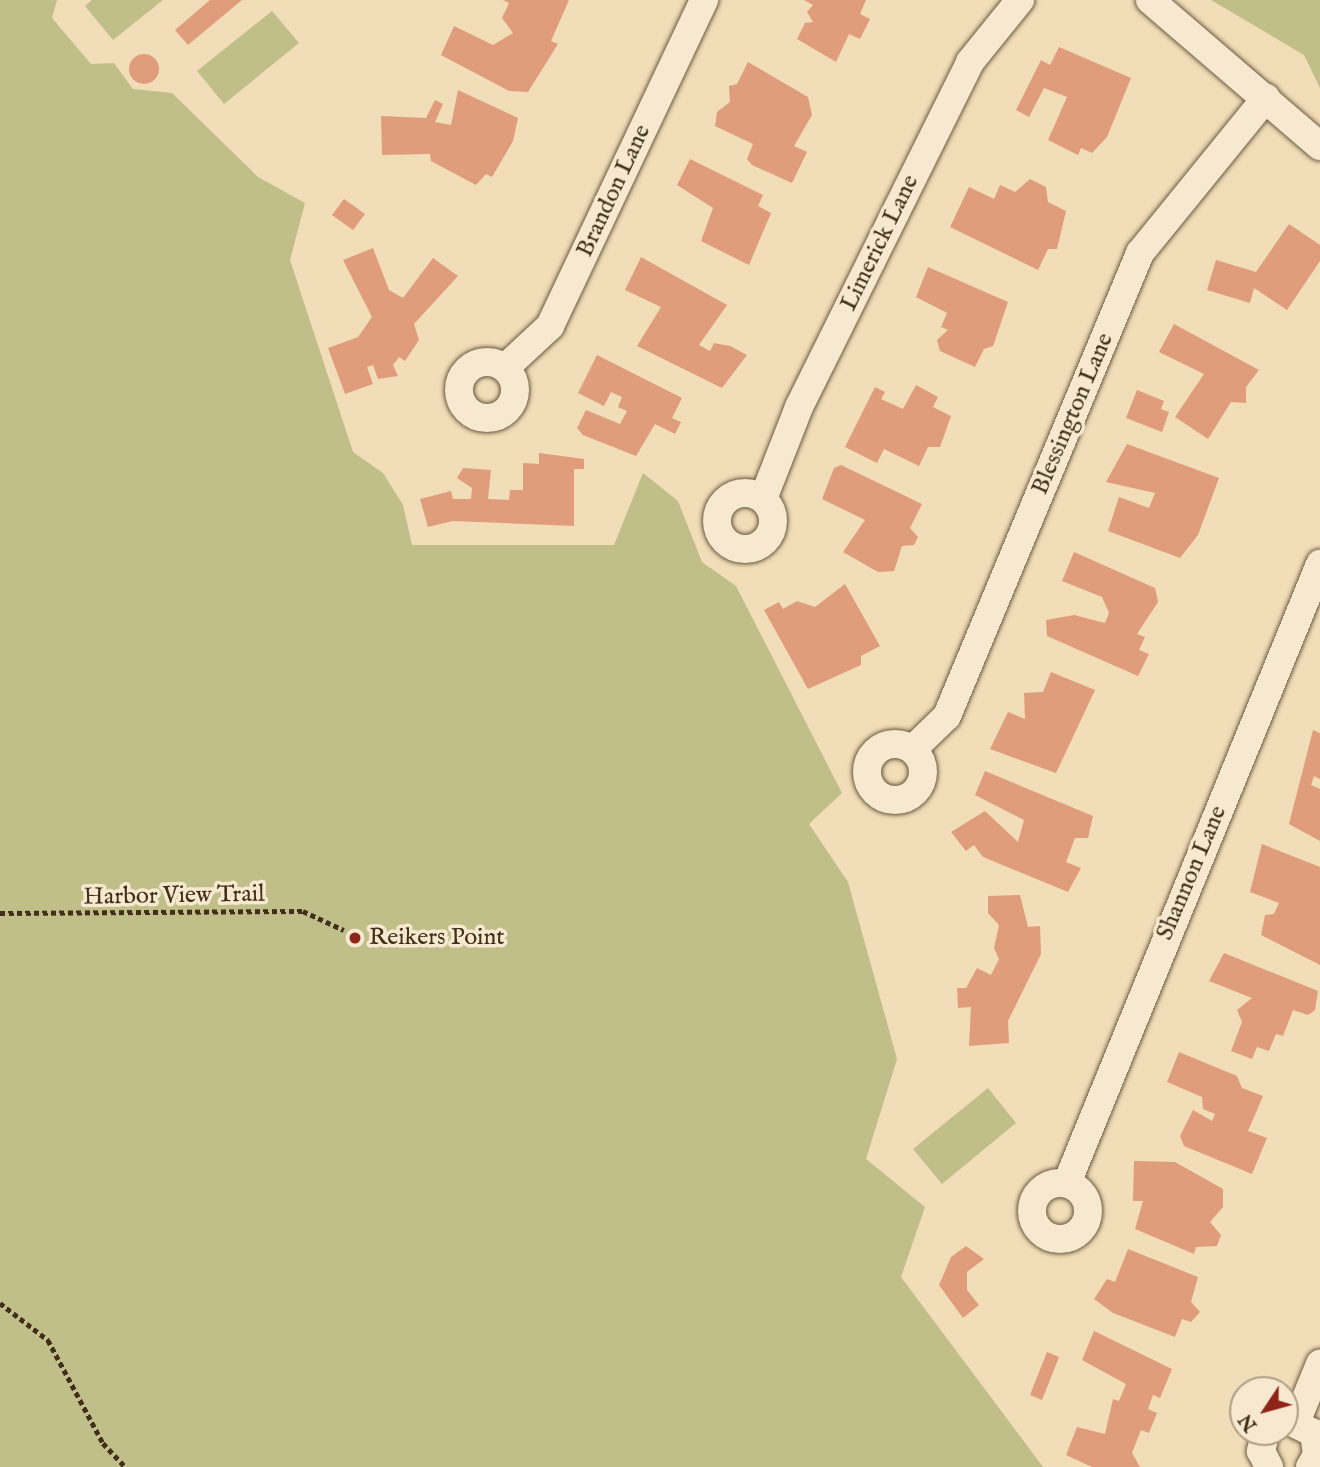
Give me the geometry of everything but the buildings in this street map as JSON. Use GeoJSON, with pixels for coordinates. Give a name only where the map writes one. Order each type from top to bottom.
{"type":"FeatureCollection","features":[{"type":"Feature","properties":{"kind":"street","name":"Brandon Lane"},"geometry":{"type":"LineString","coordinates":[[505,368],[550,326],[704,0]]}},
{"type":"Feature","properties":{"kind":"street","name":"Limerick Lane"},"geometry":{"type":"LineString","coordinates":[[763,499],[799,407],[970,62],[1020,0]]}},
{"type":"Feature","properties":{"kind":"street"},"geometry":{"type":"LineString","coordinates":[[1150,0],[1320,146]]}},
{"type":"Feature","properties":{"kind":"street","name":"Blessington Lane"},"geometry":{"type":"LineString","coordinates":[[913,749],[947,716],[1140,253],[1266,98]]}},
{"type":"Feature","properties":{"kind":"street","name":"Shannon Lane"},"geometry":{"type":"LineString","coordinates":[[1067,1183],[1320,564]]}},
{"type":"Feature","properties":{"kind":"street"},"geometry":{"type":"LineString","coordinates":[[1299,1405],[1320,1364]]}},
{"type":"Feature","properties":{"kind":"street"},"geometry":{"type":"LineString","coordinates":[[1299,1427],[1318,1444],[1310,1467]]}},
{"type":"Feature","properties":{"kind":"street"},"geometry":{"type":"LineString","coordinates":[[1262,1446],[1261,1451],[1269,1467]]}},
{"type":"Feature","properties":{"kind":"path","name":"Harbor View Trail"},"geometry":{"type":"LineString","coordinates":[[0,913],[303,911],[344,930]]}},
{"type":"Feature","properties":{"kind":"path"},"geometry":{"type":"LineString","coordinates":[[0,1303],[48,1340],[103,1443],[125,1467]]}},
{"type":"Feature","properties":{"kind":"shaded area"},"geometry":{"type":"Polygon","coordinates":[[[0,0],[57,0],[52,18],[91,64],[114,63],[133,89],[172,93],[258,177],[305,203],[290,260],[353,452],[383,473],[403,505],[412,545],[614,545],[643,473],[678,501],[702,562],[736,586],[842,793],[809,824],[848,882],[897,1059],[866,1159],[925,1207],[901,1277],[1043,1467],[0,1467],[0,0]]]}},
{"type":"Feature","properties":{"kind":"shaded area"},"geometry":{"type":"Polygon","coordinates":[[[92,0],[163,0],[113,40],[85,6],[92,0]]]}},
{"type":"Feature","properties":{"kind":"shaded area"},"geometry":{"type":"Polygon","coordinates":[[[1211,0],[1320,0],[1320,88],[1304,55],[1211,0]]]}},
{"type":"Feature","properties":{"kind":"shaded area"},"geometry":{"type":"Polygon","coordinates":[[[272,11],[299,43],[224,104],[197,71],[272,11]]]}},
{"type":"Feature","properties":{"kind":"shaded area"},"geometry":{"type":"Polygon","coordinates":[[[988,1088],[1016,1123],[942,1184],[913,1149],[988,1088]]]}},
{"type":"Feature","properties":{"kind":"place","name":"Reikers Point"},"geometry":{"type":"Point","coordinates":[355,938]}}]}
